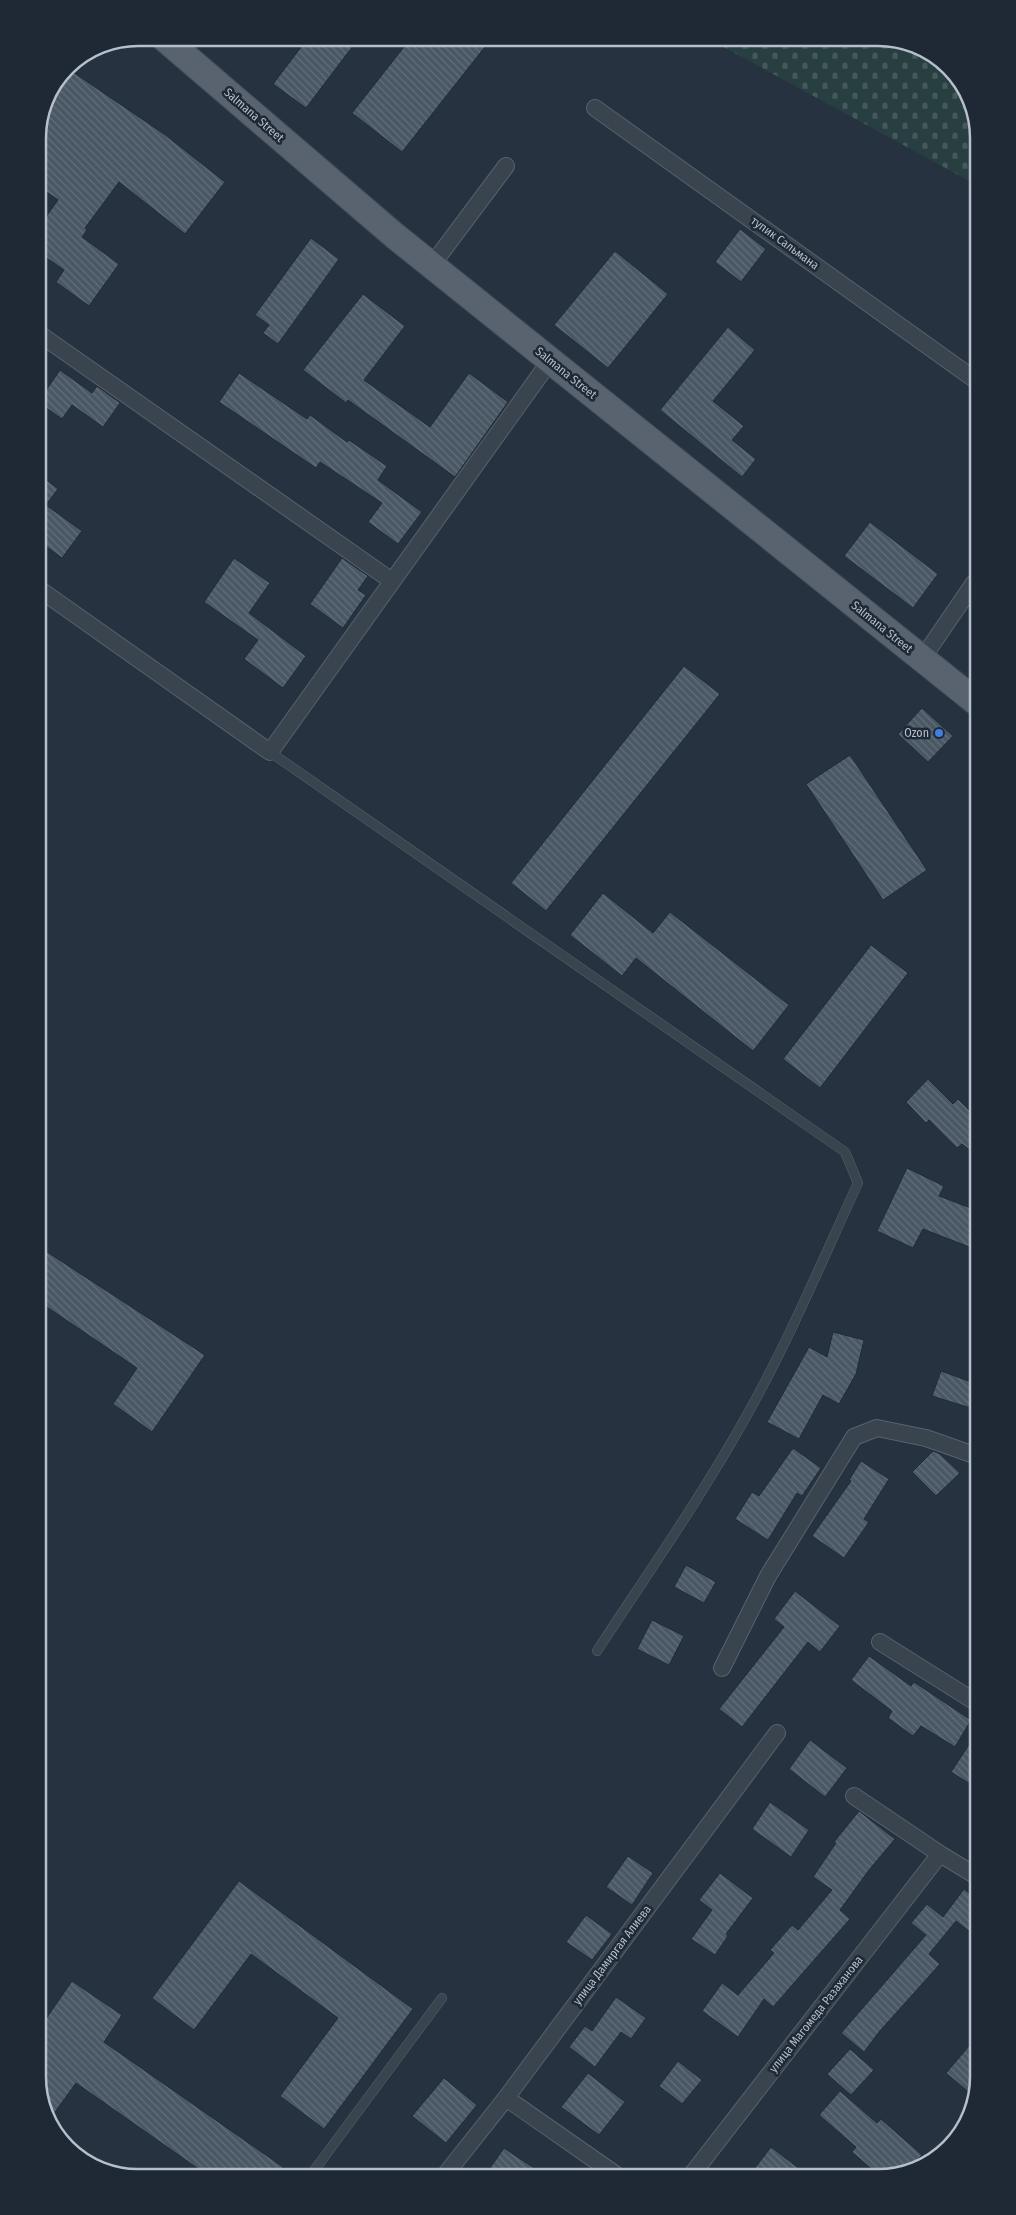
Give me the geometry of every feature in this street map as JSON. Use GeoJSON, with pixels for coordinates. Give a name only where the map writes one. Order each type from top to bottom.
{"type":"FeatureCollection","features":[{"type":"Feature","properties":{"kind":"main road","name":"Salmana Street"},"geometry":{"type":"LineString","coordinates":[[173,46],[432,265],[970,697]]}},
{"type":"Feature","properties":{"kind":"street","name":"тупик Сальмана"},"geometry":{"type":"LineString","coordinates":[[595,108],[970,375]]}},
{"type":"Feature","properties":{"kind":"street"},"geometry":{"type":"LineString","coordinates":[[432,265],[506,166]]}},
{"type":"Feature","properties":{"kind":"street"},"geometry":{"type":"LineString","coordinates":[[46,339],[392,581]]}},
{"type":"Feature","properties":{"kind":"street"},"geometry":{"type":"LineString","coordinates":[[46,595],[270,752],[550,360]]}},
{"type":"Feature","properties":{"kind":"street"},"geometry":{"type":"LineString","coordinates":[[922,659],[970,589]]}},
{"type":"Feature","properties":{"kind":"street"},"geometry":{"type":"LineString","coordinates":[[722,1668],[768,1576],[854,1437],[877,1428],[926,1438],[970,1454]]}},
{"type":"Feature","properties":{"kind":"street"},"geometry":{"type":"LineString","coordinates":[[880,1642],[970,1698]]}},
{"type":"Feature","properties":{"kind":"street","name":"улица Дамиргая Алиева"},"geometry":{"type":"LineString","coordinates":[[450,2169],[506,2098],[777,1733]]}},
{"type":"Feature","properties":{"kind":"street"},"geometry":{"type":"LineString","coordinates":[[854,1796],[970,1872]]}},
{"type":"Feature","properties":{"kind":"street","name":"улица Магомеда Разаханова"},"geometry":{"type":"LineString","coordinates":[[697,2169],[940,1854]]}},
{"type":"Feature","properties":{"kind":"street"},"geometry":{"type":"LineString","coordinates":[[506,2098],[608,2169]]}},
{"type":"Feature","properties":{"kind":"lane"},"geometry":{"type":"LineString","coordinates":[[270,752],[845,1152],[858,1183],[786,1341],[747,1416],[681,1524],[597,1651]]}},
{"type":"Feature","properties":{"kind":"lane"},"geometry":{"type":"LineString","coordinates":[[315,2169],[442,1998]]}},
{"type":"Feature","properties":{"kind":"green space"},"geometry":{"type":"Polygon","coordinates":[[[722,46],[883,46],[913,53],[934,65],[943,73],[951,82],[965,109],[970,139],[970,181],[722,46]]]}},
{"type":"Feature","properties":{"kind":"building"},"geometry":{"type":"Polygon","coordinates":[[[302,46],[353,46],[306,108],[273,84],[302,46]]]}},
{"type":"Feature","properties":{"kind":"building"},"geometry":{"type":"Polygon","coordinates":[[[405,46],[486,46],[402,152],[352,113],[405,46]]]}},
{"type":"Feature","properties":{"kind":"building"},"geometry":{"type":"Polygon","coordinates":[[[74,72],[164,134],[225,182],[185,234],[119,182],[85,228],[87,230],[82,237],[119,264],[89,306],[56,282],[64,270],[46,258],[46,217],[58,200],[46,192],[46,133],[53,103],[74,72]]]}},
{"type":"Feature","properties":{"kind":"building"},"geometry":{"type":"Polygon","coordinates":[[[740,229],[766,249],[741,282],[715,262],[740,229]]]}},
{"type":"Feature","properties":{"kind":"building"},"geometry":{"type":"Polygon","coordinates":[[[311,238],[339,259],[278,344],[263,333],[269,325],[255,315],[311,238]]]}},
{"type":"Feature","properties":{"kind":"building"},"geometry":{"type":"Polygon","coordinates":[[[615,251],[668,294],[608,368],[554,325],[615,251]]]}},
{"type":"Feature","properties":{"kind":"building"},"geometry":{"type":"Polygon","coordinates":[[[363,294],[405,326],[364,380],[430,427],[469,373],[508,402],[455,477],[348,400],[346,403],[303,370],[363,294]]]}},
{"type":"Feature","properties":{"kind":"building"},"geometry":{"type":"Polygon","coordinates":[[[728,327],[755,350],[713,401],[744,426],[732,440],[756,459],[742,477],[660,410],[728,327]]]}},
{"type":"Feature","properties":{"kind":"building"},"geometry":{"type":"Polygon","coordinates":[[[60,370],[92,393],[97,386],[120,403],[103,427],[72,405],[62,419],[46,408],[46,390],[60,370]]]}},
{"type":"Feature","properties":{"kind":"building"},"geometry":{"type":"Polygon","coordinates":[[[239,373],[307,419],[310,415],[347,442],[349,440],[387,466],[378,480],[422,512],[398,544],[368,522],[382,503],[320,462],[316,468],[219,402],[239,373]]]}},
{"type":"Feature","properties":{"kind":"building"},"geometry":{"type":"Polygon","coordinates":[[[46,480],[58,489],[46,505],[46,480]]]}},
{"type":"Feature","properties":{"kind":"building"},"geometry":{"type":"Polygon","coordinates":[[[46,505],[82,531],[62,558],[46,546],[46,505]]]}},
{"type":"Feature","properties":{"kind":"building"},"geometry":{"type":"Polygon","coordinates":[[[870,522],[938,574],[913,608],[844,556],[870,522]]]}},
{"type":"Feature","properties":{"kind":"building"},"geometry":{"type":"Polygon","coordinates":[[[234,558],[270,583],[249,613],[306,656],[283,688],[244,659],[258,640],[204,602],[234,558]]]}},
{"type":"Feature","properties":{"kind":"building"},"geometry":{"type":"Polygon","coordinates":[[[342,558],[368,576],[358,590],[366,595],[343,628],[310,604],[342,558]]]}},
{"type":"Feature","properties":{"kind":"building"},"geometry":{"type":"Polygon","coordinates":[[[684,666],[720,694],[546,911],[511,883],[684,666]]]}},
{"type":"Feature","properties":{"kind":"building"},"geometry":{"type":"Polygon","coordinates":[[[922,708],[953,736],[928,762],[898,734],[922,708]]]}},
{"type":"Feature","properties":{"kind":"building"},"geometry":{"type":"Polygon","coordinates":[[[850,755],[927,870],[883,900],[806,784],[850,755]]]}},
{"type":"Feature","properties":{"kind":"building"},"geometry":{"type":"Polygon","coordinates":[[[603,893],[653,933],[670,912],[789,1005],[753,1051],[636,958],[622,976],[570,935],[603,893]]]}},
{"type":"Feature","properties":{"kind":"building"},"geometry":{"type":"Polygon","coordinates":[[[871,945],[908,973],[820,1088],[783,1059],[871,945]]]}},
{"type":"Feature","properties":{"kind":"building"},"geometry":{"type":"Polygon","coordinates":[[[928,1079],[953,1104],[958,1099],[970,1111],[970,1150],[962,1144],[957,1148],[929,1120],[926,1123],[906,1102],[928,1079]]]}},
{"type":"Feature","properties":{"kind":"building"},"geometry":{"type":"Polygon","coordinates":[[[907,1168],[944,1186],[939,1196],[970,1208],[970,1247],[923,1229],[913,1248],[877,1231],[907,1168]]]}},
{"type":"Feature","properties":{"kind":"building"},"geometry":{"type":"Polygon","coordinates":[[[46,1251],[205,1355],[152,1432],[113,1404],[137,1368],[46,1306],[46,1251]]]}},
{"type":"Feature","properties":{"kind":"building"},"geometry":{"type":"Polygon","coordinates":[[[833,1332],[864,1340],[856,1374],[839,1404],[823,1395],[799,1439],[767,1422],[809,1347],[827,1357],[833,1332]]]}},
{"type":"Feature","properties":{"kind":"building"},"geometry":{"type":"Polygon","coordinates":[[[941,1371],[970,1381],[970,1408],[932,1396],[941,1371]]]}},
{"type":"Feature","properties":{"kind":"building"},"geometry":{"type":"Polygon","coordinates":[[[793,1448],[821,1468],[802,1496],[797,1493],[768,1540],[735,1519],[752,1492],[759,1496],[793,1448]]]}},
{"type":"Feature","properties":{"kind":"building"},"geometry":{"type":"Polygon","coordinates":[[[933,1451],[940,1454],[960,1473],[936,1496],[912,1472],[933,1451]]]}},
{"type":"Feature","properties":{"kind":"building"},"geometry":{"type":"Polygon","coordinates":[[[861,1461],[889,1479],[864,1519],[869,1522],[844,1558],[812,1536],[851,1481],[849,1480],[861,1461]]]}},
{"type":"Feature","properties":{"kind":"building"},"geometry":{"type":"Polygon","coordinates":[[[686,1565],[716,1582],[704,1603],[674,1587],[686,1565]]]}},
{"type":"Feature","properties":{"kind":"building"},"geometry":{"type":"Polygon","coordinates":[[[795,1591],[840,1626],[820,1652],[808,1642],[742,1727],[719,1709],[784,1627],[774,1619],[795,1591]]]}},
{"type":"Feature","properties":{"kind":"building"},"geometry":{"type":"Polygon","coordinates":[[[652,1620],[684,1636],[669,1665],[637,1649],[652,1620]]]}},
{"type":"Feature","properties":{"kind":"building"},"geometry":{"type":"Polygon","coordinates":[[[869,1656],[911,1686],[914,1682],[970,1719],[970,1722],[955,1747],[921,1726],[913,1736],[888,1718],[892,1711],[851,1680],[869,1656]]]}},
{"type":"Feature","properties":{"kind":"building"},"geometry":{"type":"Polygon","coordinates":[[[810,1740],[847,1768],[825,1797],[789,1769],[810,1740]]]}},
{"type":"Feature","properties":{"kind":"building"},"geometry":{"type":"Polygon","coordinates":[[[970,1743],[970,1784],[951,1772],[970,1743]]]}},
{"type":"Feature","properties":{"kind":"building"},"geometry":{"type":"Polygon","coordinates":[[[770,1802],[809,1830],[791,1857],[752,1829],[770,1802]]]}},
{"type":"Feature","properties":{"kind":"building"},"geometry":{"type":"Polygon","coordinates":[[[859,1811],[895,1839],[869,1870],[840,1910],[850,1919],[773,2007],[764,1999],[738,2037],[702,2011],[722,1983],[738,1995],[774,1953],[770,1950],[792,1925],[798,1930],[832,1890],[813,1877],[836,1843],[834,1842],[859,1811]]]}},
{"type":"Feature","properties":{"kind":"building"},"geometry":{"type":"Polygon","coordinates":[[[628,1856],[653,1873],[632,1905],[606,1887],[628,1856]]]}},
{"type":"Feature","properties":{"kind":"building"},"geometry":{"type":"Polygon","coordinates":[[[720,1873],[753,1898],[726,1934],[728,1936],[715,1955],[691,1939],[712,1910],[699,1900],[720,1873]]]}},
{"type":"Feature","properties":{"kind":"building"},"geometry":{"type":"Polygon","coordinates":[[[239,1881],[413,2009],[324,2129],[280,2096],[338,2018],[251,1954],[194,2030],[152,1998],[239,1881]]]}},
{"type":"Feature","properties":{"kind":"building"},"geometry":{"type":"Polygon","coordinates":[[[964,1889],[970,1894],[970,1932],[956,1921],[929,1954],[940,1964],[879,2032],[864,2052],[841,2033],[926,1935],[911,1923],[927,1904],[943,1917],[964,1889]]]}},
{"type":"Feature","properties":{"kind":"building"},"geometry":{"type":"Polygon","coordinates":[[[586,1915],[612,1934],[592,1960],[566,1942],[586,1915]]]}},
{"type":"Feature","properties":{"kind":"building"},"geometry":{"type":"Polygon","coordinates":[[[72,1981],[122,2015],[104,2042],[283,2167],[282,2169],[199,2169],[76,2083],[54,2113],[46,2082],[46,2019],[72,1981]]]}},
{"type":"Feature","properties":{"kind":"building"},"geometry":{"type":"Polygon","coordinates":[[[616,1997],[646,2018],[631,2039],[621,2032],[595,2067],[569,2047],[585,2026],[592,2031],[616,1997]]]}},
{"type":"Feature","properties":{"kind":"building"},"geometry":{"type":"Polygon","coordinates":[[[969,2046],[968,2092],[946,2073],[969,2046]]]}},
{"type":"Feature","properties":{"kind":"building"},"geometry":{"type":"Polygon","coordinates":[[[850,2049],[874,2070],[851,2095],[827,2074],[850,2049]]]}},
{"type":"Feature","properties":{"kind":"building"},"geometry":{"type":"Polygon","coordinates":[[[678,2061],[702,2080],[682,2104],[659,2086],[678,2061]]]}},
{"type":"Feature","properties":{"kind":"building"},"geometry":{"type":"Polygon","coordinates":[[[588,2073],[625,2102],[599,2135],[561,2107],[588,2073]]]}},
{"type":"Feature","properties":{"kind":"building"},"geometry":{"type":"Polygon","coordinates":[[[444,2078],[477,2105],[446,2143],[412,2116],[444,2078]]]}},
{"type":"Feature","properties":{"kind":"building"},"geometry":{"type":"Polygon","coordinates":[[[840,2091],[877,2123],[881,2119],[922,2155],[918,2159],[901,2166],[872,2169],[852,2152],[856,2147],[819,2115],[840,2091]]]}},
{"type":"Feature","properties":{"kind":"building"},"geometry":{"type":"Polygon","coordinates":[[[771,2147],[800,2169],[754,2169],[771,2147]]]}},
{"type":"Feature","properties":{"kind":"building"},"geometry":{"type":"Polygon","coordinates":[[[504,2148],[536,2169],[489,2169],[504,2148]]]}},
{"type":"Feature","properties":{"kind":"place","name":"Ozon"},"geometry":{"type":"Point","coordinates":[939,733]}}]}
